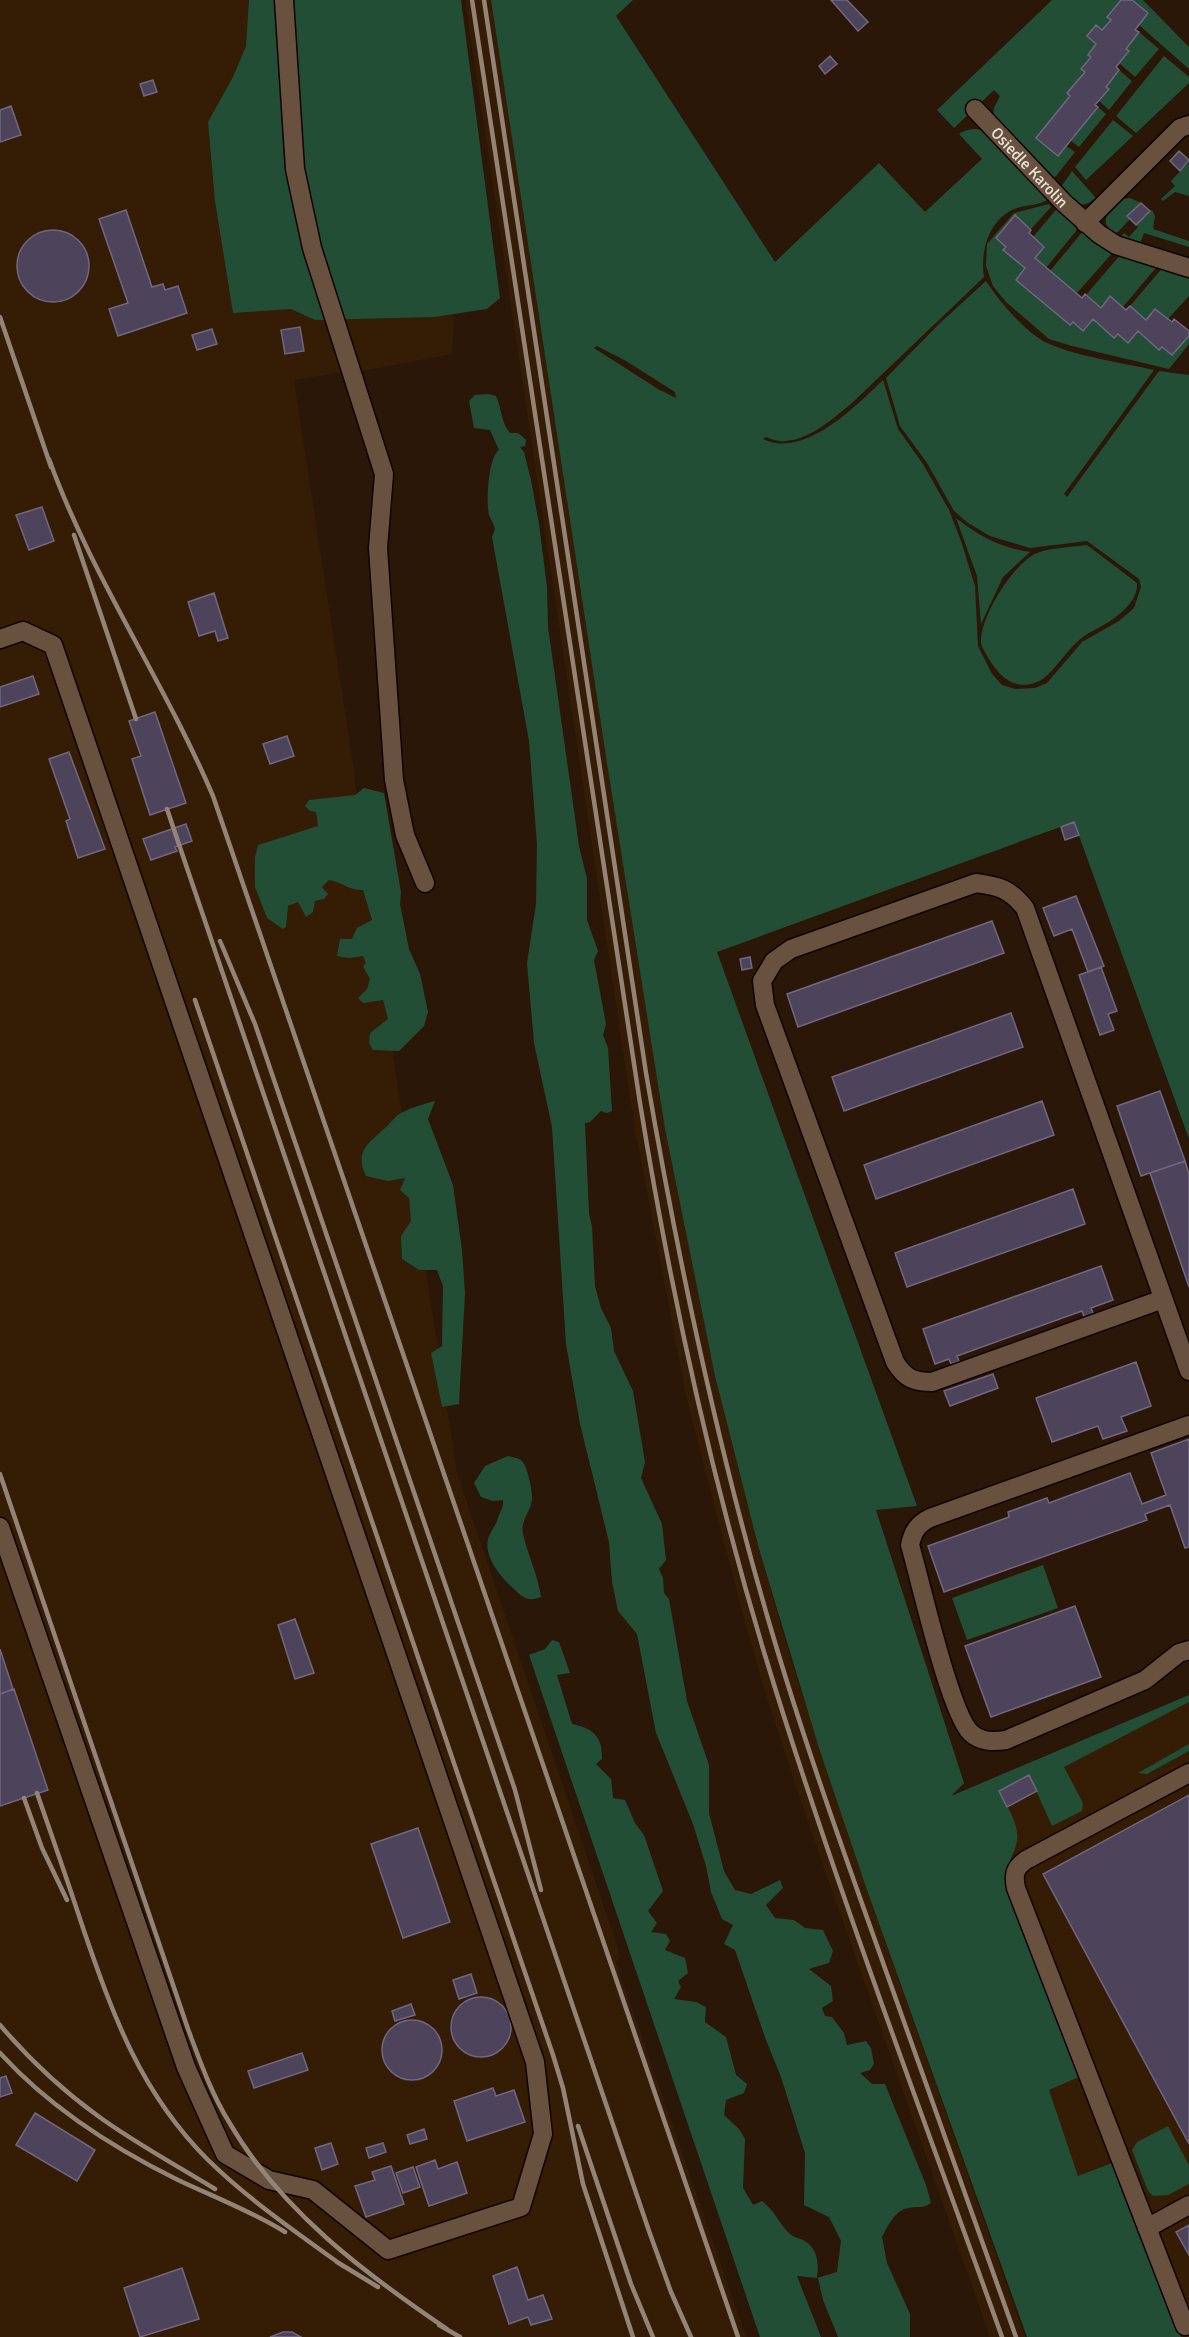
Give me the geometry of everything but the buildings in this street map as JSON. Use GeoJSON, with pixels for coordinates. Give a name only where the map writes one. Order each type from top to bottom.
{"type":"FeatureCollection","features":[{"type":"Feature","properties":{"kind":"street"},"geometry":{"type":"LineString","coordinates":[[284,0],[295,169],[312,248],[384,474],[378,548],[394,780],[405,835],[425,883]]}},
{"type":"Feature","properties":{"kind":"street","name":"Osiedle Karolin"},"geometry":{"type":"LineString","coordinates":[[975,109],[1084,223],[1116,245],[1189,268]]}},
{"type":"Feature","properties":{"kind":"street"},"geometry":{"type":"LineString","coordinates":[[1084,223],[1180,128],[1189,125]]}},
{"type":"Feature","properties":{"kind":"street"},"geometry":{"type":"LineString","coordinates":[[0,639],[23,631],[53,645],[535,2062],[543,2134],[521,2207],[388,2250],[313,2190],[269,2180],[225,2154],[186,2067],[0,1527]]}},
{"type":"Feature","properties":{"kind":"street"},"geometry":{"type":"LineString","coordinates":[[1163,1299],[932,1382],[917,1382],[902,1372],[895,1362],[765,1005],[762,981],[774,961],[791,949],[976,883],[996,885],[1014,894],[1025,908],[1189,1371]]}},
{"type":"Feature","properties":{"kind":"street"},"geometry":{"type":"LineString","coordinates":[[1189,1425],[930,1518],[921,1522],[915,1529],[910,1545],[961,1718],[966,1727],[980,1739],[992,1742],[1006,1740],[1145,1680],[1179,1653],[1189,1650]]}},
{"type":"Feature","properties":{"kind":"street"},"geometry":{"type":"LineString","coordinates":[[1188,2329],[1147,2228],[1014,1877],[1017,1867],[1026,1860],[1189,1773]]}},
{"type":"Feature","properties":{"kind":"street"},"geometry":{"type":"LineString","coordinates":[[1147,2228],[1189,2205]]}},
{"type":"Feature","properties":{"kind":"shaded area"},"geometry":{"type":"Polygon","coordinates":[[[0,0],[387,0],[454,323],[452,354],[369,370],[294,380],[354,769],[371,911],[457,1473],[621,1957],[616,1962],[746,2337],[0,2337],[0,0]]]}},
{"type":"Feature","properties":{"kind":"shaded area"},"geometry":{"type":"Polygon","coordinates":[[[465,0],[491,0],[665,1129],[715,1376],[759,1549],[792,1663],[867,1890],[1025,2337],[990,2337],[806,1817],[763,1685],[687,1400],[634,1124],[465,0]]]}},
{"type":"Feature","properties":{"kind":"shaded area"},"geometry":{"type":"Polygon","coordinates":[[[1189,1695],[1189,2337],[1132,2337],[949,1797],[1189,1695]]]}},
{"type":"Feature","properties":{"kind":"green space"},"geometry":{"type":"Polygon","coordinates":[[[249,0],[461,0],[500,298],[487,309],[434,317],[315,320],[291,309],[233,313],[215,201],[208,122],[233,77],[246,46],[249,0]]]}},
{"type":"Feature","properties":{"kind":"green space"},"geometry":{"type":"Polygon","coordinates":[[[491,0],[633,0],[616,16],[775,262],[879,163],[925,212],[982,159],[959,134],[970,129],[989,133],[1052,196],[1038,204],[1012,210],[997,222],[987,239],[983,258],[984,277],[846,408],[822,427],[804,437],[782,441],[766,437],[763,439],[779,443],[795,442],[812,436],[844,416],[883,380],[898,429],[923,464],[949,510],[975,586],[978,646],[992,674],[1002,685],[1015,689],[1035,688],[1047,683],[1082,642],[1119,621],[1134,608],[1141,587],[1139,579],[1087,541],[1030,548],[990,536],[968,523],[954,511],[927,463],[900,426],[886,378],[939,324],[986,281],[1013,315],[1047,343],[1085,355],[1154,370],[1064,494],[1067,497],[1159,371],[1189,375],[1189,1139],[1074,822],[717,952],[917,1506],[876,1510],[964,1783],[951,1796],[1189,1695],[1189,1702],[1064,1767],[1083,1803],[1082,1811],[1052,1826],[1029,1775],[999,1791],[1013,1817],[1017,1832],[1016,1845],[1007,1869],[1007,1886],[1079,2077],[1049,2090],[1078,2176],[1112,2163],[1181,2337],[1027,2337],[867,1890],[819,1748],[759,1549],[715,1376],[665,1129],[491,0]],[[597,346],[594,348],[676,398],[675,392],[626,361],[597,346]]]}},
{"type":"Feature","properties":{"kind":"green space"},"geometry":{"type":"Polygon","coordinates":[[[1052,0],[1121,0],[1108,17],[1111,20],[1102,30],[1087,36],[1096,44],[1088,55],[1091,57],[1082,68],[1085,72],[1067,93],[1070,96],[1036,138],[1058,156],[1066,146],[1075,152],[1052,178],[993,116],[1000,96],[994,90],[954,128],[937,110],[1052,0]]]}},
{"type":"Feature","properties":{"kind":"green space"},"geometry":{"type":"Polygon","coordinates":[[[1132,0],[1143,0],[1189,47],[1189,69],[1139,25],[1148,13],[1132,0]]]}},
{"type":"Feature","properties":{"kind":"green space"},"geometry":{"type":"Polygon","coordinates":[[[1139,32],[1159,49],[1135,77],[1119,63],[1139,32]]]}},
{"type":"Feature","properties":{"kind":"green space"},"geometry":{"type":"Polygon","coordinates":[[[1164,56],[1189,77],[1189,83],[1136,133],[1116,116],[1164,56]]]}},
{"type":"Feature","properties":{"kind":"green space"},"geometry":{"type":"Polygon","coordinates":[[[1119,70],[1132,81],[1109,110],[1099,101],[1119,70]]]}},
{"type":"Feature","properties":{"kind":"green space"},"geometry":{"type":"Polygon","coordinates":[[[1098,107],[1106,114],[1079,147],[1071,141],[1098,107]]]}},
{"type":"Feature","properties":{"kind":"green space"},"geometry":{"type":"Polygon","coordinates":[[[1113,120],[1133,136],[1086,180],[1075,167],[1113,120]]]}},
{"type":"Feature","properties":{"kind":"green space"},"geometry":{"type":"Polygon","coordinates":[[[1189,162],[1189,196],[1175,192],[1163,201],[1161,199],[1175,186],[1171,181],[1189,162]]]}},
{"type":"Feature","properties":{"kind":"green space"},"geometry":{"type":"Polygon","coordinates":[[[1072,171],[1096,198],[1089,203],[1079,205],[1059,190],[1072,171]]]}},
{"type":"Feature","properties":{"kind":"green space"},"geometry":{"type":"Polygon","coordinates":[[[1130,198],[1141,203],[1128,216],[1130,219],[1114,236],[1106,224],[1107,214],[1116,203],[1130,198]]]}},
{"type":"Feature","properties":{"kind":"green space"},"geometry":{"type":"Polygon","coordinates":[[[1049,204],[1051,207],[1031,229],[1015,216],[996,237],[1006,247],[1004,250],[1025,268],[1016,280],[1069,325],[1073,322],[1083,330],[1093,319],[1114,337],[1118,334],[1128,343],[1138,331],[1159,350],[1162,347],[1172,355],[1189,336],[1189,344],[1169,369],[1049,339],[1006,302],[993,286],[986,266],[987,244],[1014,213],[1049,204]]]}},
{"type":"Feature","properties":{"kind":"green space"},"geometry":{"type":"Polygon","coordinates":[[[1060,205],[1080,226],[1046,268],[1035,258],[1044,247],[1033,237],[1060,205]]]}},
{"type":"Feature","properties":{"kind":"green space"},"geometry":{"type":"Polygon","coordinates":[[[1152,210],[1155,216],[1153,229],[1189,241],[1189,247],[1144,233],[1139,246],[1118,239],[1124,233],[1129,237],[1138,227],[1136,225],[1152,210]]]}},
{"type":"Feature","properties":{"kind":"green space"},"geometry":{"type":"Polygon","coordinates":[[[1084,230],[1115,250],[1077,293],[1050,271],[1084,230]]]}},
{"type":"Feature","properties":{"kind":"green space"},"geometry":{"type":"Polygon","coordinates":[[[1122,253],[1159,264],[1123,307],[1111,297],[1101,308],[1086,295],[1122,253]]]}},
{"type":"Feature","properties":{"kind":"green space"},"geometry":{"type":"Polygon","coordinates":[[[1164,266],[1189,274],[1189,296],[1168,319],[1155,309],[1146,320],[1130,306],[1164,266]]]}},
{"type":"Feature","properties":{"kind":"green space"},"geometry":{"type":"Polygon","coordinates":[[[475,395],[496,396],[505,425],[510,433],[518,433],[526,440],[525,446],[520,447],[524,452],[531,480],[539,524],[547,587],[548,627],[579,846],[587,879],[587,920],[598,951],[594,960],[606,1024],[603,1035],[608,1048],[612,1111],[607,1113],[601,1111],[590,1122],[585,1123],[595,1286],[601,1308],[611,1328],[614,1351],[633,1391],[645,1462],[641,1478],[662,1524],[666,1560],[659,1569],[663,1578],[664,1593],[669,1599],[687,1701],[709,1765],[709,1813],[724,1871],[735,1890],[751,1894],[780,1880],[783,1888],[766,1905],[775,1918],[794,1920],[805,1928],[823,1930],[833,1951],[829,1963],[809,1969],[831,1986],[833,2001],[822,2008],[825,2016],[832,2017],[844,2033],[847,2045],[866,2041],[871,2048],[874,2064],[870,2070],[860,2073],[872,2084],[885,2084],[926,2185],[931,2203],[903,2209],[892,2219],[882,2237],[887,2263],[910,2314],[910,2337],[838,2337],[823,2300],[817,2278],[837,2272],[841,2241],[829,2217],[804,2205],[805,2153],[781,2077],[735,1950],[724,1944],[733,1925],[722,1919],[711,1892],[706,1866],[693,1824],[656,1733],[637,1634],[618,1611],[612,1582],[609,1542],[580,1424],[566,1344],[552,1127],[534,1043],[527,963],[536,904],[537,844],[529,741],[492,537],[495,529],[488,509],[490,471],[499,450],[490,430],[474,428],[469,401],[475,395]]]}},
{"type":"Feature","properties":{"kind":"green space"},"geometry":{"type":"Polygon","coordinates":[[[956,518],[991,540],[1009,548],[1030,552],[1003,577],[981,624],[977,576],[956,518]]]}},
{"type":"Feature","properties":{"kind":"green space"},"geometry":{"type":"Polygon","coordinates":[[[1087,545],[1137,583],[1133,599],[1113,619],[1081,638],[1044,678],[1021,685],[1008,681],[993,666],[981,643],[986,620],[998,594],[1015,571],[1033,555],[1051,549],[1087,545]]]}},
{"type":"Feature","properties":{"kind":"green space"},"geometry":{"type":"Polygon","coordinates":[[[364,788],[384,793],[409,949],[420,974],[428,1012],[424,1026],[399,1051],[373,1050],[369,1043],[370,1033],[388,1019],[383,1000],[363,1003],[358,998],[367,989],[370,979],[363,966],[366,963],[363,956],[349,958],[337,956],[340,939],[352,939],[357,928],[372,920],[363,890],[353,889],[329,880],[322,887],[328,894],[324,899],[315,901],[313,912],[306,917],[298,902],[288,906],[286,927],[283,929],[267,918],[255,887],[255,857],[258,845],[318,826],[316,812],[310,811],[305,806],[309,800],[355,795],[364,788]]]}},
{"type":"Feature","properties":{"kind":"green space"},"geometry":{"type":"Polygon","coordinates":[[[435,1101],[428,1119],[453,1185],[465,1293],[459,1404],[442,1407],[431,1353],[442,1346],[443,1286],[437,1270],[419,1270],[402,1259],[401,1236],[411,1221],[409,1198],[400,1190],[405,1178],[388,1181],[366,1176],[362,1160],[369,1143],[398,1115],[435,1101]]]}},
{"type":"Feature","properties":{"kind":"green space"},"geometry":{"type":"Polygon","coordinates":[[[508,1456],[520,1459],[531,1485],[531,1504],[522,1529],[541,1597],[526,1598],[503,1578],[494,1567],[487,1546],[502,1509],[503,1500],[493,1501],[481,1497],[474,1483],[485,1466],[508,1456]]]}},
{"type":"Feature","properties":{"kind":"green space"},"geometry":{"type":"Polygon","coordinates":[[[1043,1565],[1058,1608],[967,1640],[952,1598],[1043,1565]]]}},
{"type":"Feature","properties":{"kind":"green space"},"geometry":{"type":"Polygon","coordinates":[[[552,1640],[559,1642],[570,1673],[557,1675],[572,1724],[586,1728],[598,1739],[602,1759],[596,1764],[611,1779],[613,1798],[625,1800],[635,1823],[644,1835],[663,1891],[648,1911],[657,1923],[651,1932],[666,1934],[670,1941],[665,1950],[685,1958],[688,1973],[678,1981],[681,1987],[674,1999],[696,2002],[706,2007],[705,2022],[726,2037],[736,2075],[747,2084],[744,2093],[726,2100],[724,2115],[739,2129],[745,2139],[743,2188],[753,2205],[762,2201],[789,2233],[812,2247],[818,2267],[817,2278],[797,2276],[821,2337],[760,2337],[529,1655],[545,1649],[552,1640]]]}},
{"type":"Feature","properties":{"kind":"green space"},"geometry":{"type":"Polygon","coordinates":[[[1189,1744],[1189,1751],[1147,1774],[1138,1773],[1189,1744]]]}},
{"type":"Feature","properties":{"kind":"green space"},"geometry":{"type":"Polygon","coordinates":[[[1168,2126],[1189,2165],[1189,2184],[1168,2195],[1153,2196],[1148,2191],[1132,2150],[1137,2142],[1168,2126]]]}},
{"type":"Feature","properties":{"kind":"railway"},"geometry":{"type":"LineString","coordinates":[[472,0],[640,1103],[664,1242],[693,1379],[744,1584],[819,1825],[1002,2337]]}},
{"type":"Feature","properties":{"kind":"railway"},"geometry":{"type":"LineString","coordinates":[[484,0],[646,1073],[671,1213],[700,1352],[751,1560],[795,1708],[848,1865],[1016,2337]]}},
{"type":"Feature","properties":{"kind":"railway"},"geometry":{"type":"LineString","coordinates":[[0,317],[51,467]]}},
{"type":"Feature","properties":{"kind":"railway"},"geometry":{"type":"LineString","coordinates":[[49,459],[85,545],[173,711],[213,796],[738,2337]]}},
{"type":"Feature","properties":{"kind":"railway"},"geometry":{"type":"LineString","coordinates":[[74,535],[136,719]]}},
{"type":"Feature","properties":{"kind":"railway"},"geometry":{"type":"LineString","coordinates":[[167,809],[649,2231],[671,2292],[691,2337]]}},
{"type":"Feature","properties":{"kind":"railway"},"geometry":{"type":"LineString","coordinates":[[220,941],[255,1024],[515,1790],[541,1890]]}},
{"type":"Feature","properties":{"kind":"railway"},"geometry":{"type":"LineString","coordinates":[[195,1000],[553,2055],[563,2088],[583,2184],[633,2337]]}},
{"type":"Feature","properties":{"kind":"railway"},"geometry":{"type":"LineString","coordinates":[[0,1474],[188,2029],[217,2100],[250,2154],[273,2184],[326,2238],[385,2285],[447,2329]]}},
{"type":"Feature","properties":{"kind":"railway"},"geometry":{"type":"LineString","coordinates":[[37,1793],[107,1994],[132,2053],[147,2081],[185,2134],[208,2160],[274,2216],[343,2266]]}},
{"type":"Feature","properties":{"kind":"railway"},"geometry":{"type":"LineString","coordinates":[[24,1798],[42,1848],[67,1900]]}},
{"type":"Feature","properties":{"kind":"railway"},"geometry":{"type":"LineString","coordinates":[[0,2025],[46,2074],[85,2106],[126,2135],[215,2189]]}},
{"type":"Feature","properties":{"kind":"railway"},"geometry":{"type":"LineString","coordinates":[[0,2053],[39,2091],[106,2140],[154,2168],[285,2232]]}},
{"type":"Feature","properties":{"kind":"railway"},"geometry":{"type":"LineString","coordinates":[[578,2126],[631,2284],[653,2337]]}},
{"type":"Feature","properties":{"kind":"railway"},"geometry":{"type":"LineString","coordinates":[[337,2262],[378,2287]]}},
{"type":"Feature","properties":{"kind":"railway"},"geometry":{"type":"LineString","coordinates":[[439,2325],[460,2337]]}}]}
